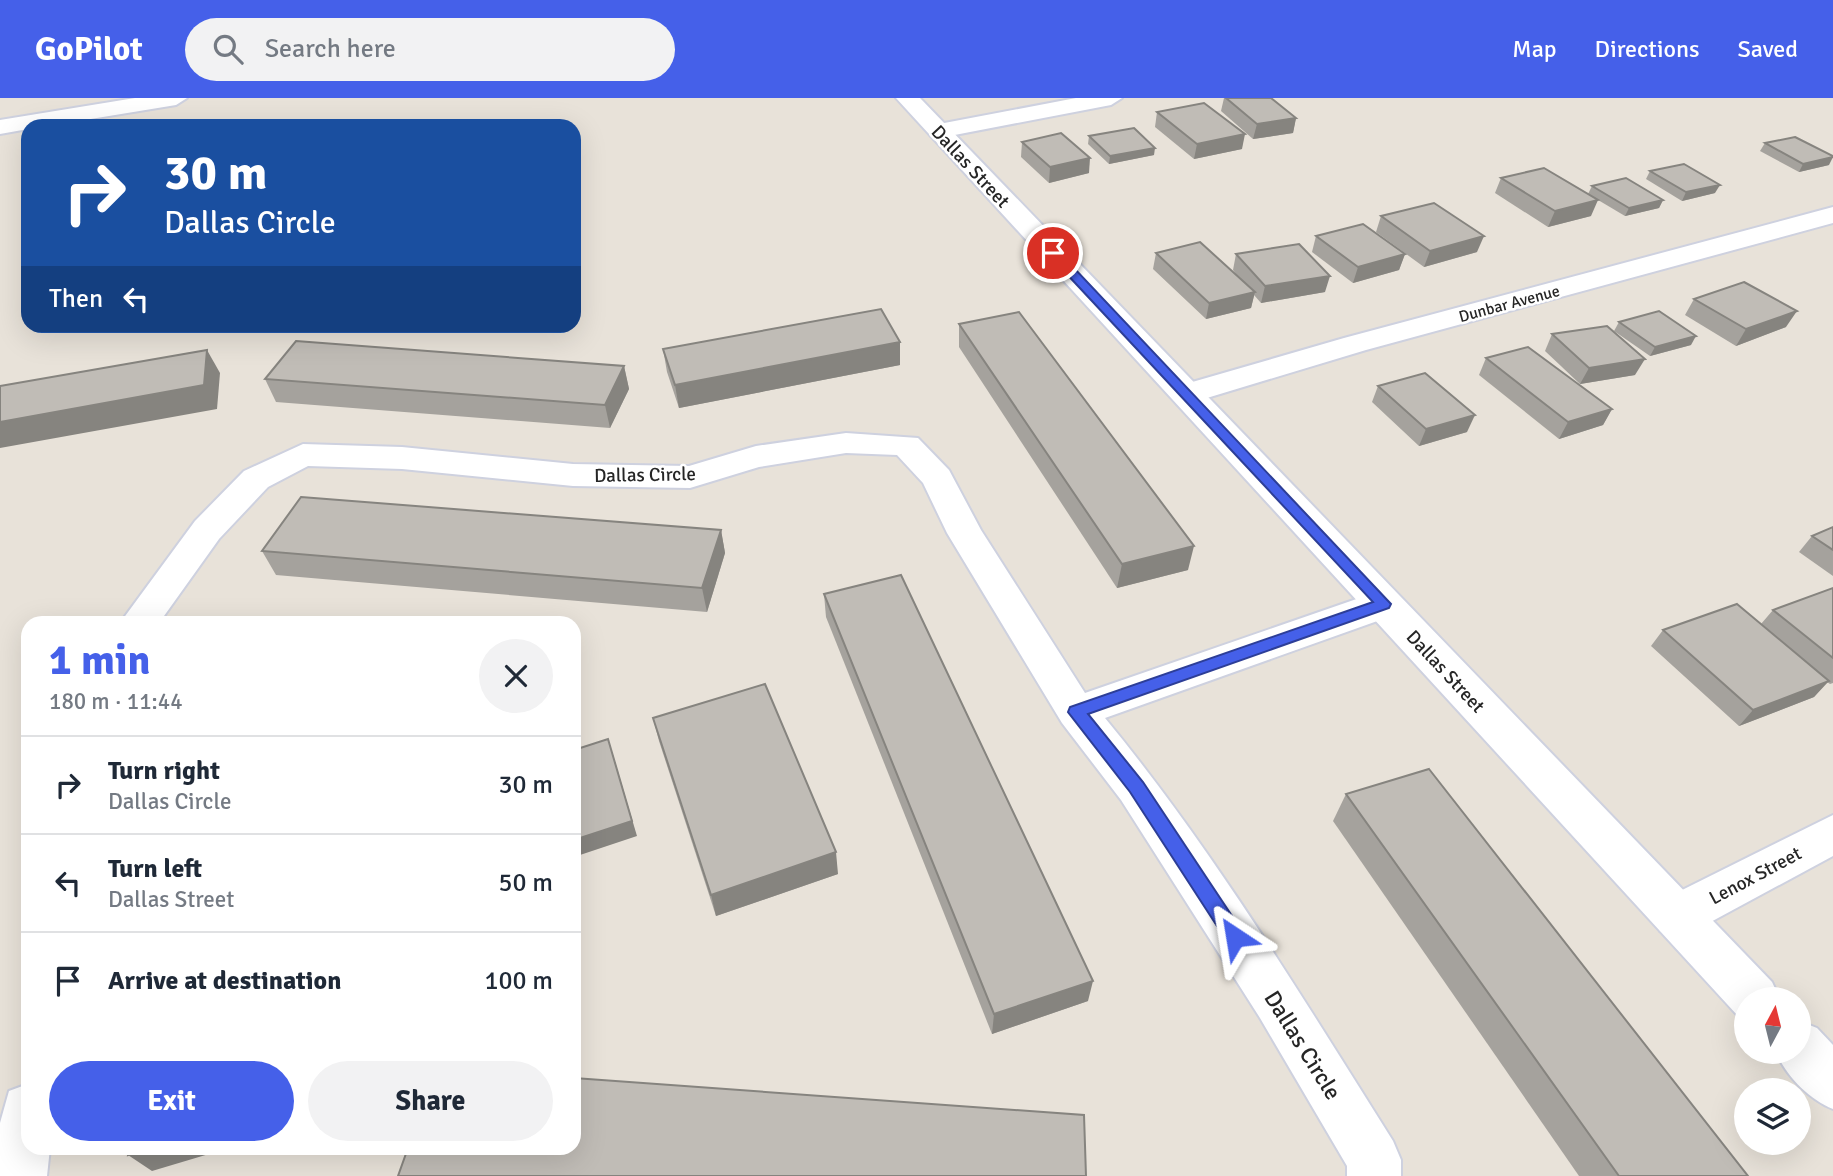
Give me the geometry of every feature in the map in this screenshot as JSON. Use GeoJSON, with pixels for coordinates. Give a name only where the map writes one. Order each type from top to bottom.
{"type":"FeatureCollection","features":[{"type":"Feature","properties":{"kind":"street"},"geometry":{"type":"LineString","coordinates":[[49,119],[176,98]]}},
{"type":"Feature","properties":{"kind":"street","name":"Dallas Street"},"geometry":{"type":"LineString","coordinates":[[907,98],[1744,987]]}},
{"type":"Feature","properties":{"kind":"street"},"geometry":{"type":"LineString","coordinates":[[939,131],[1111,98]]}},
{"type":"Feature","properties":{"kind":"street"},"geometry":{"type":"LineString","coordinates":[[0,127],[21,124]]}},
{"type":"Feature","properties":{"kind":"street","name":"Dunbar Avenue"},"geometry":{"type":"LineString","coordinates":[[1186,394],[1368,341],[1833,215]]}},
{"type":"Feature","properties":{"kind":"street","name":"Dallas Circle"},"geometry":{"type":"LineString","coordinates":[[144,616],[206,530],[248,487],[256,479],[303,455],[402,458],[573,475],[690,477],[756,457],[846,443],[906,445],[937,478],[965,533],[1076,712],[1136,787],[1277,1001],[1374,1160],[1374,1176]]}},
{"type":"Feature","properties":{"kind":"street"},"geometry":{"type":"LineString","coordinates":[[1076,712],[1384,604]]}},
{"type":"Feature","properties":{"kind":"street","name":"Lenox Street"},"geometry":{"type":"LineString","coordinates":[[1677,916],[1833,834]]}},
{"type":"Feature","properties":{"kind":"street"},"geometry":{"type":"LineString","coordinates":[[1811,1059],[1833,1083]]}},
{"type":"Feature","properties":{"kind":"street"},"geometry":{"type":"LineString","coordinates":[[20,1176],[23,1155]]}},
{"type":"Feature","properties":{"kind":"building"},"geometry":{"type":"Polygon","coordinates":[[[1226,98],[1271,98],[1296,118],[1257,124],[1226,98]]]}},
{"type":"Feature","properties":{"kind":"building"},"geometry":{"type":"Polygon","coordinates":[[[1204,103],[1245,134],[1197,144],[1157,112],[1204,103]]]}},
{"type":"Feature","properties":{"kind":"building"},"geometry":{"type":"Polygon","coordinates":[[[1134,128],[1155,148],[1110,156],[1089,136],[1134,128]]]}},
{"type":"Feature","properties":{"kind":"building"},"geometry":{"type":"Polygon","coordinates":[[[1061,133],[1090,158],[1050,167],[1022,142],[1061,133]]]}},
{"type":"Feature","properties":{"kind":"building"},"geometry":{"type":"Polygon","coordinates":[[[1795,137],[1833,157],[1803,164],[1765,143],[1795,137]]]}},
{"type":"Feature","properties":{"kind":"building"},"geometry":{"type":"Polygon","coordinates":[[[1684,164],[1720,185],[1686,192],[1650,171],[1684,164]]]}},
{"type":"Feature","properties":{"kind":"building"},"geometry":{"type":"Polygon","coordinates":[[[1544,168],[1598,200],[1555,211],[1501,178],[1544,168]]]}},
{"type":"Feature","properties":{"kind":"building"},"geometry":{"type":"Polygon","coordinates":[[[1626,178],[1663,200],[1629,208],[1592,186],[1626,178]]]}},
{"type":"Feature","properties":{"kind":"building"},"geometry":{"type":"Polygon","coordinates":[[[1434,203],[1484,236],[1430,251],[1381,216],[1434,203]]]}},
{"type":"Feature","properties":{"kind":"building"},"geometry":{"type":"Polygon","coordinates":[[[1363,224],[1405,254],[1358,267],[1316,236],[1363,224]]]}},
{"type":"Feature","properties":{"kind":"building"},"geometry":{"type":"Polygon","coordinates":[[[1200,242],[1255,292],[1209,303],[1156,253],[1200,242]]]}},
{"type":"Feature","properties":{"kind":"building"},"geometry":{"type":"Polygon","coordinates":[[[1299,244],[1330,276],[1265,286],[1236,254],[1299,244]]]}},
{"type":"Feature","properties":{"kind":"building"},"geometry":{"type":"Polygon","coordinates":[[[1744,282],[1797,311],[1746,329],[1694,299],[1744,282]]]}},
{"type":"Feature","properties":{"kind":"building"},"geometry":{"type":"Polygon","coordinates":[[[881,309],[900,342],[675,385],[663,349],[881,309]]]}},
{"type":"Feature","properties":{"kind":"building"},"geometry":{"type":"Polygon","coordinates":[[[1659,311],[1696,336],[1655,347],[1619,322],[1659,311]]]}},
{"type":"Feature","properties":{"kind":"building"},"geometry":{"type":"Polygon","coordinates":[[[1019,312],[1194,546],[1122,564],[959,324],[1019,312]]]}},
{"type":"Feature","properties":{"kind":"building"},"geometry":{"type":"Polygon","coordinates":[[[1607,326],[1645,359],[1589,368],[1552,334],[1607,326]]]}},
{"type":"Feature","properties":{"kind":"building"},"geometry":{"type":"Polygon","coordinates":[[[296,341],[624,366],[605,405],[265,379],[296,341]]]}},
{"type":"Feature","properties":{"kind":"building"},"geometry":{"type":"Polygon","coordinates":[[[1528,347],[1612,409],[1568,422],[1486,358],[1528,347]]]}},
{"type":"Feature","properties":{"kind":"building"},"geometry":{"type":"Polygon","coordinates":[[[207,350],[204,385],[0,422],[0,386],[207,350]]]}},
{"type":"Feature","properties":{"kind":"building"},"geometry":{"type":"Polygon","coordinates":[[[1425,373],[1475,415],[1426,429],[1378,386],[1425,373]]]}},
{"type":"Feature","properties":{"kind":"building"},"geometry":{"type":"Polygon","coordinates":[[[301,497],[721,530],[702,588],[262,551],[301,497]]]}},
{"type":"Feature","properties":{"kind":"building"},"geometry":{"type":"Polygon","coordinates":[[[1833,527],[1833,550],[1812,536],[1833,527]]]}},
{"type":"Feature","properties":{"kind":"building"},"geometry":{"type":"Polygon","coordinates":[[[901,575],[1093,981],[994,1014],[824,594],[901,575]]]}},
{"type":"Feature","properties":{"kind":"building"},"geometry":{"type":"Polygon","coordinates":[[[1833,588],[1833,658],[1773,610],[1833,588]]]}},
{"type":"Feature","properties":{"kind":"building"},"geometry":{"type":"Polygon","coordinates":[[[1737,604],[1829,681],[1753,710],[1663,630],[1737,604]]]}},
{"type":"Feature","properties":{"kind":"building"},"geometry":{"type":"Polygon","coordinates":[[[765,684],[836,852],[711,895],[653,718],[765,684]]]}},
{"type":"Feature","properties":{"kind":"building"},"geometry":{"type":"Polygon","coordinates":[[[608,739],[632,821],[581,838],[581,748],[608,739]]]}},
{"type":"Feature","properties":{"kind":"building"},"geometry":{"type":"Polygon","coordinates":[[[1429,769],[1748,1176],[1619,1176],[1346,794],[1429,769]]]}},
{"type":"Feature","properties":{"kind":"building"},"geometry":{"type":"Polygon","coordinates":[[[581,1079],[1084,1115],[1086,1176],[398,1176],[406,1155],[581,1155],[581,1079]]]}},
{"type":"Feature","properties":{"kind":"route"},"geometry":{"type":"LineString","coordinates":[[1053,253],[1384,604],[1076,712],[1136,787],[1235,937]]}}]}
